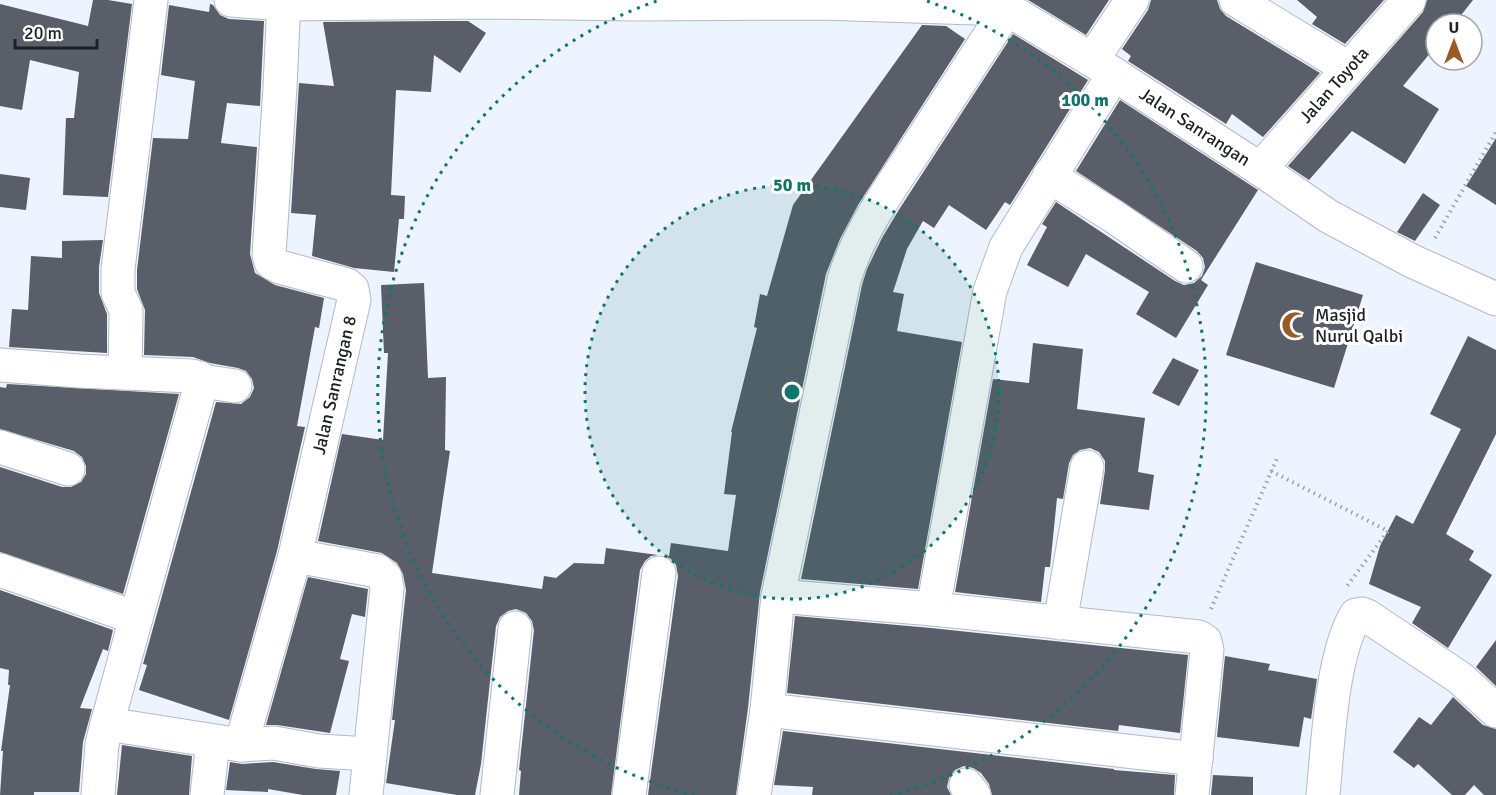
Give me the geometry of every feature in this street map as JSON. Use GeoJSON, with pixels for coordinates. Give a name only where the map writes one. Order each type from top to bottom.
{"type":"FeatureCollection","features":[{"type":"Feature","properties":{"kind":"street"},"geometry":{"type":"LineString","coordinates":[[125,373],[126,310],[118,293],[118,269],[151,0]]}},
{"type":"Feature","properties":{"kind":"street","name":"Jalan Sanrangan"},"geometry":{"type":"LineString","coordinates":[[231,0],[999,6],[1103,67],[1328,216],[1420,264],[1496,299]]}},
{"type":"Feature","properties":{"kind":"street"},"geometry":{"type":"LineString","coordinates":[[933,609],[990,291],[1006,247],[1049,176],[1103,67],[1132,0]]}},
{"type":"Feature","properties":{"kind":"street","name":"Jalan Toyota"},"geometry":{"type":"LineString","coordinates":[[1260,169],[1408,0]]}},
{"type":"Feature","properties":{"kind":"street","name":"Jalan Sanrangan 8"},"geometry":{"type":"LineString","coordinates":[[207,795],[295,556],[354,300],[352,289],[346,285],[280,267],[271,262],[268,255],[280,87],[283,2]]}},
{"type":"Feature","properties":{"kind":"street"},"geometry":{"type":"LineString","coordinates":[[1254,4],[1348,68]]}},
{"type":"Feature","properties":{"kind":"street"},"geometry":{"type":"LineString","coordinates":[[754,795],[767,710],[778,596],[850,260],[861,234],[999,6]]}},
{"type":"Feature","properties":{"kind":"street"},"geometry":{"type":"LineString","coordinates":[[1049,176],[1186,266]]}},
{"type":"Feature","properties":{"kind":"street"},"geometry":{"type":"LineString","coordinates":[[0,365],[192,376],[202,381],[235,386]]}},
{"type":"Feature","properties":{"kind":"street"},"geometry":{"type":"LineString","coordinates":[[98,795],[102,744],[107,724],[202,381]]}},
{"type":"Feature","properties":{"kind":"street"},"geometry":{"type":"LineString","coordinates":[[0,447],[68,469]]}},
{"type":"Feature","properties":{"kind":"street"},"geometry":{"type":"LineString","coordinates":[[1060,623],[1087,467]]}},
{"type":"Feature","properties":{"kind":"street"},"geometry":{"type":"LineString","coordinates":[[295,556],[378,571],[385,577],[387,588],[366,795]]}},
{"type":"Feature","properties":{"kind":"street"},"geometry":{"type":"LineString","coordinates":[[0,570],[136,618]]}},
{"type":"Feature","properties":{"kind":"street"},"geometry":{"type":"LineString","coordinates":[[629,795],[659,573]]}},
{"type":"Feature","properties":{"kind":"street"},"geometry":{"type":"LineString","coordinates":[[778,596],[933,609],[1199,637],[1205,641],[1207,650],[1191,795]]}},
{"type":"Feature","properties":{"kind":"street"},"geometry":{"type":"LineString","coordinates":[[1323,795],[1341,650],[1356,615],[1362,614],[1460,678],[1496,711]]}},
{"type":"Feature","properties":{"kind":"street"},"geometry":{"type":"LineString","coordinates":[[497,795],[515,628]]}},
{"type":"Feature","properties":{"kind":"street"},"geometry":{"type":"LineString","coordinates":[[767,710],[1196,759]]}},
{"type":"Feature","properties":{"kind":"street"},"geometry":{"type":"LineString","coordinates":[[107,724],[227,743],[274,744],[319,751],[369,754]]}},
{"type":"Feature","properties":{"kind":"path"},"geometry":{"type":"LineString","coordinates":[[1420,264],[1496,132]]}},
{"type":"Feature","properties":{"kind":"path"},"geometry":{"type":"LineString","coordinates":[[1199,637],[1278,456]]}},
{"type":"Feature","properties":{"kind":"path"},"geometry":{"type":"LineString","coordinates":[[1271,471],[1388,531],[1341,594],[1362,614]]}},
{"type":"Feature","properties":{"kind":"building"},"geometry":{"type":"Polygon","coordinates":[[[93,0],[132,4],[108,197],[63,195],[66,118],[74,118],[79,72],[30,60],[22,110],[0,106],[0,4],[88,26],[93,0]]]}},
{"type":"Feature","properties":{"kind":"building"},"geometry":{"type":"Polygon","coordinates":[[[1028,0],[1109,0],[1086,35],[1028,0]]]}},
{"type":"Feature","properties":{"kind":"building"},"geometry":{"type":"Polygon","coordinates":[[[1151,0],[1217,0],[1226,16],[1320,73],[1263,137],[1232,114],[1226,124],[1128,61],[1131,56],[1122,49],[1148,10],[1151,0]]]}},
{"type":"Feature","properties":{"kind":"building"},"geometry":{"type":"Polygon","coordinates":[[[1297,0],[1384,0],[1345,44],[1312,24],[1317,17],[1297,0]]]}},
{"type":"Feature","properties":{"kind":"building"},"geometry":{"type":"Polygon","coordinates":[[[1427,0],[1473,0],[1464,12],[1424,12],[1424,61],[1403,86],[1439,109],[1405,164],[1352,131],[1309,180],[1288,166],[1423,12],[1427,0]]]}},
{"type":"Feature","properties":{"kind":"building"},"geometry":{"type":"Polygon","coordinates":[[[210,4],[220,15],[229,19],[264,21],[260,106],[227,103],[221,143],[257,147],[250,254],[255,273],[275,285],[324,298],[319,328],[315,327],[297,426],[305,427],[277,551],[229,720],[139,690],[147,665],[143,664],[216,402],[241,404],[250,397],[254,388],[252,379],[246,371],[238,368],[193,357],[144,355],[145,310],[137,289],[137,270],[153,138],[188,139],[195,81],[161,75],[169,5],[209,12],[210,4]]]}},
{"type":"Feature","properties":{"kind":"building"},"geometry":{"type":"Polygon","coordinates":[[[468,21],[486,33],[460,73],[434,55],[431,92],[396,90],[391,195],[405,196],[404,219],[399,219],[394,272],[354,268],[312,256],[316,215],[291,213],[299,83],[334,86],[323,22],[468,21]]]}},
{"type":"Feature","properties":{"kind":"building"},"geometry":{"type":"Polygon","coordinates":[[[922,25],[946,26],[965,39],[858,205],[840,239],[826,274],[760,592],[736,795],[648,795],[678,576],[676,565],[665,556],[669,556],[671,543],[728,551],[736,495],[724,494],[731,432],[757,328],[754,327],[760,294],[767,296],[793,205],[922,25]]]}},
{"type":"Feature","properties":{"kind":"building"},"geometry":{"type":"Polygon","coordinates":[[[1013,34],[1088,80],[1010,205],[1005,202],[986,230],[949,205],[934,228],[923,221],[907,249],[893,292],[904,294],[897,331],[962,342],[918,589],[801,579],[867,269],[900,208],[1013,34]]]}},
{"type":"Feature","properties":{"kind":"building"},"geometry":{"type":"Polygon","coordinates":[[[1120,100],[1258,190],[1201,280],[1208,285],[1176,338],[1136,314],[1149,292],[1086,254],[1068,287],[1027,265],[1047,227],[1042,224],[1056,202],[1175,281],[1184,285],[1194,283],[1202,276],[1205,267],[1203,258],[1197,251],[1076,171],[1120,100]]]}},
{"type":"Feature","properties":{"kind":"building"},"geometry":{"type":"Polygon","coordinates":[[[1496,138],[1496,205],[1466,186],[1496,138]]]}},
{"type":"Feature","properties":{"kind":"building"},"geometry":{"type":"Polygon","coordinates":[[[0,174],[30,178],[26,210],[0,207],[0,174]]]}},
{"type":"Feature","properties":{"kind":"building"},"geometry":{"type":"Polygon","coordinates":[[[1423,193],[1440,205],[1415,241],[1397,232],[1423,193]]]}},
{"type":"Feature","properties":{"kind":"building"},"geometry":{"type":"Polygon","coordinates":[[[103,240],[99,267],[99,293],[107,314],[107,353],[9,347],[12,309],[28,310],[31,256],[62,258],[62,241],[103,240]]]}},
{"type":"Feature","properties":{"kind":"building","name":"Masjid Nurul Qalbi"},"geometry":{"type":"Polygon","coordinates":[[[1256,262],[1363,295],[1334,388],[1226,355],[1256,262]]]}},
{"type":"Feature","properties":{"kind":"building"},"geometry":{"type":"Polygon","coordinates":[[[424,283],[428,378],[446,377],[445,450],[450,451],[432,573],[542,589],[544,576],[556,578],[574,563],[604,564],[606,548],[658,555],[651,556],[645,561],[640,570],[611,795],[519,795],[521,771],[519,770],[534,630],[532,621],[526,613],[516,609],[500,617],[496,626],[481,764],[475,795],[457,795],[386,783],[395,720],[392,720],[406,590],[403,574],[397,563],[382,553],[318,541],[342,434],[383,440],[388,353],[384,353],[381,285],[424,283]]]}},
{"type":"Feature","properties":{"kind":"building"},"geometry":{"type":"Polygon","coordinates":[[[1468,336],[1496,350],[1496,434],[1446,534],[1474,551],[1469,560],[1492,575],[1448,648],[1412,623],[1421,607],[1369,584],[1380,546],[1396,515],[1413,524],[1461,429],[1430,414],[1468,336]]]}},
{"type":"Feature","properties":{"kind":"building"},"geometry":{"type":"Polygon","coordinates":[[[1033,343],[1083,349],[1077,409],[1145,418],[1138,472],[1154,475],[1149,510],[1100,504],[1105,461],[1099,452],[1090,448],[1080,450],[1073,455],[1069,463],[1063,499],[1057,498],[1050,567],[1045,567],[1041,602],[955,592],[993,379],[1029,383],[1033,343]]]}},
{"type":"Feature","properties":{"kind":"building"},"geometry":{"type":"Polygon","coordinates":[[[1173,358],[1199,370],[1179,406],[1152,393],[1173,358]]]}},
{"type":"Feature","properties":{"kind":"building"},"geometry":{"type":"Polygon","coordinates":[[[7,384],[179,394],[123,594],[0,552],[0,467],[62,487],[71,487],[81,482],[86,474],[86,466],[82,457],[74,451],[0,429],[0,387],[6,388],[7,384]]]}},
{"type":"Feature","properties":{"kind":"building"},"geometry":{"type":"Polygon","coordinates":[[[308,577],[368,589],[365,617],[352,614],[340,659],[349,661],[330,733],[266,725],[308,577]]]}},
{"type":"Feature","properties":{"kind":"building"},"geometry":{"type":"Polygon","coordinates":[[[0,590],[113,630],[108,651],[103,649],[80,708],[92,709],[83,742],[79,792],[0,795],[3,751],[1,751],[10,685],[8,685],[9,670],[0,668],[0,590]]]}},
{"type":"Feature","properties":{"kind":"building"},"geometry":{"type":"Polygon","coordinates":[[[795,616],[1188,655],[1180,733],[1119,725],[1118,731],[787,693],[795,616]]]}},
{"type":"Feature","properties":{"kind":"building"},"geometry":{"type":"Polygon","coordinates":[[[1496,640],[1496,686],[1476,667],[1496,640]]]}},
{"type":"Feature","properties":{"kind":"building"},"geometry":{"type":"Polygon","coordinates":[[[1225,656],[1270,664],[1268,670],[1317,679],[1311,719],[1304,717],[1299,747],[1217,737],[1225,656]]]}},
{"type":"Feature","properties":{"kind":"building"},"geometry":{"type":"Polygon","coordinates":[[[1453,697],[1483,725],[1496,729],[1496,795],[1484,795],[1474,785],[1465,795],[1452,795],[1418,764],[1414,768],[1393,752],[1419,717],[1431,725],[1453,697]]]}},
{"type":"Feature","properties":{"kind":"building"},"geometry":{"type":"Polygon","coordinates":[[[783,731],[1114,770],[1175,775],[1174,795],[992,795],[989,784],[981,773],[964,766],[955,770],[949,778],[947,787],[951,795],[812,795],[813,787],[774,785],[783,731]]]}},
{"type":"Feature","properties":{"kind":"building"},"geometry":{"type":"Polygon","coordinates":[[[122,745],[192,756],[189,795],[117,795],[122,745]]]}},
{"type":"Feature","properties":{"kind":"building"},"geometry":{"type":"Polygon","coordinates":[[[230,762],[242,764],[273,762],[340,771],[336,795],[303,795],[268,789],[268,792],[226,790],[230,762]]]}},
{"type":"Feature","properties":{"kind":"building"},"geometry":{"type":"Polygon","coordinates":[[[1213,775],[1253,777],[1253,795],[1211,795],[1213,775]]]}},
{"type":"Feature","properties":{"kind":"place","name":"Masjid Nurul Qalbi"},"geometry":{"type":"Point","coordinates":[1295,325]}}]}
